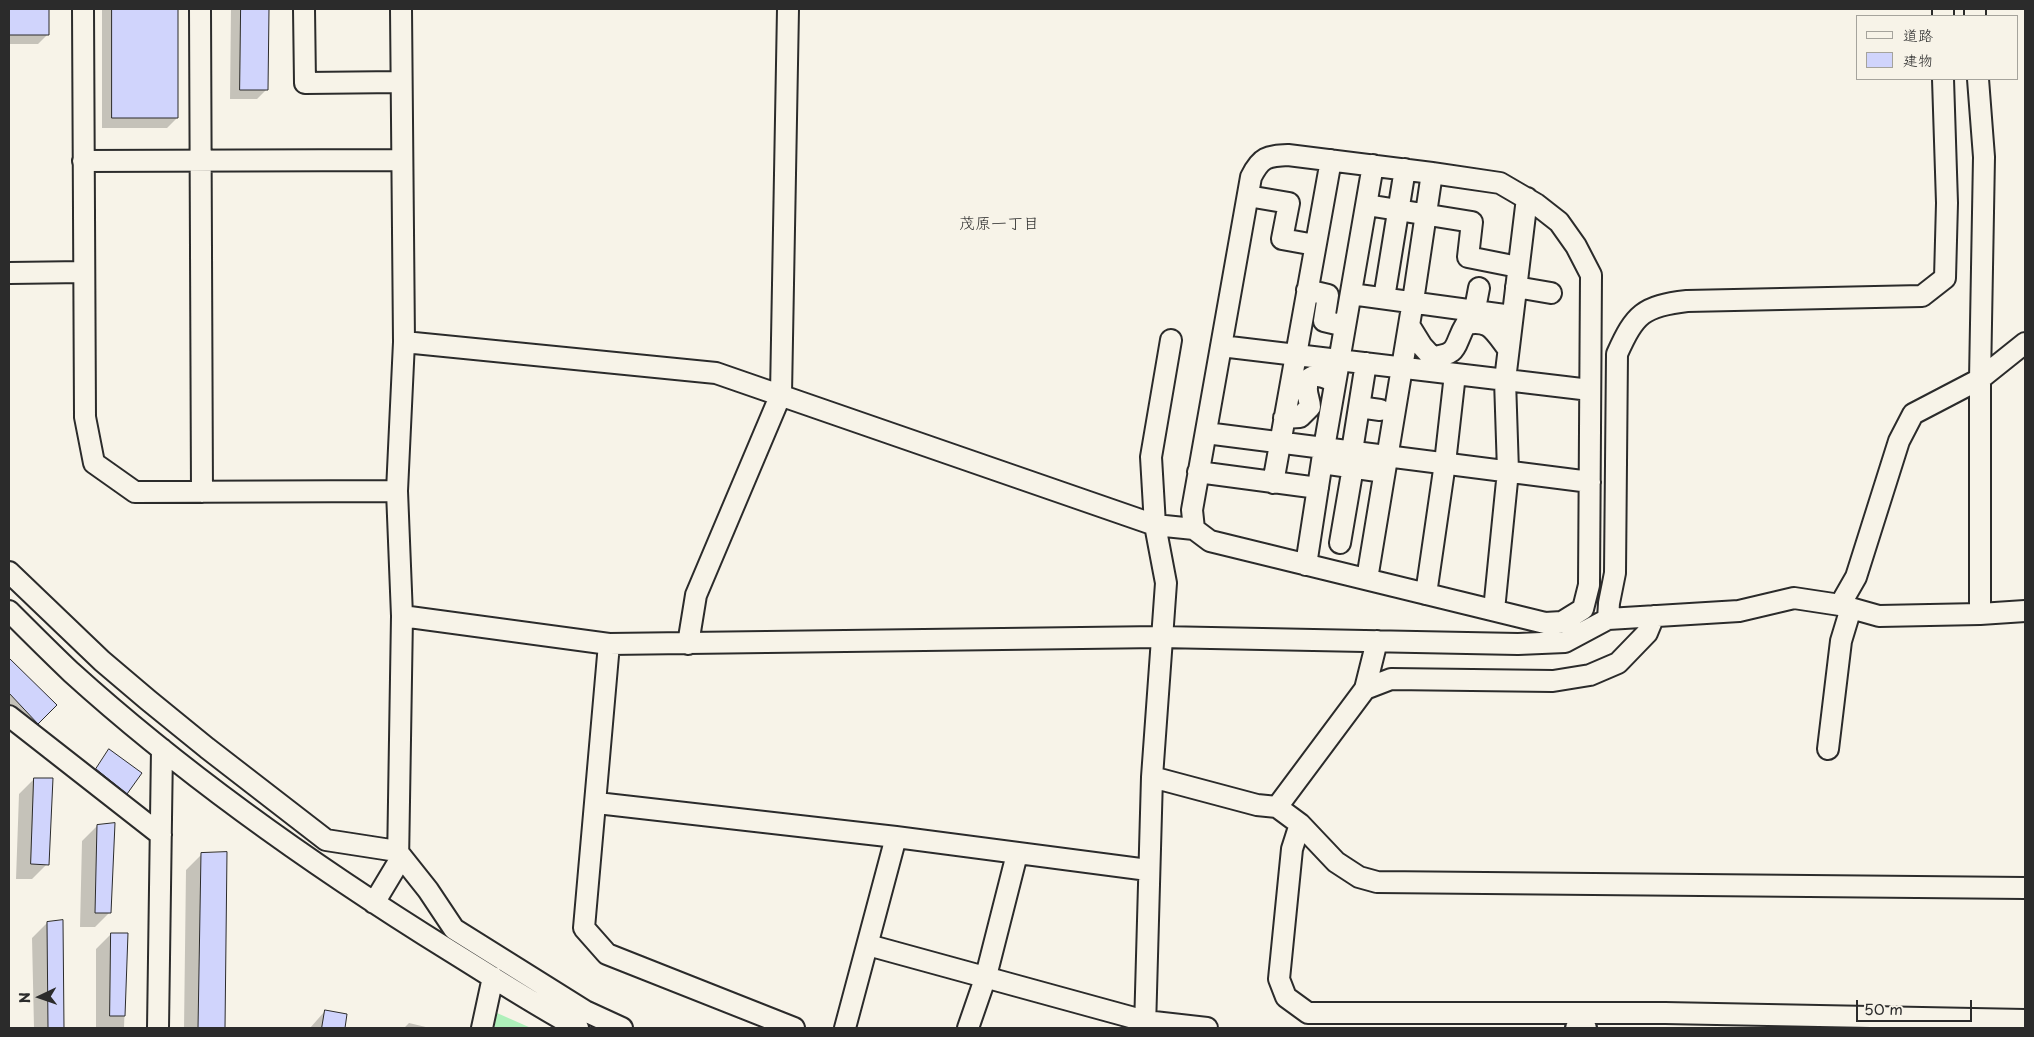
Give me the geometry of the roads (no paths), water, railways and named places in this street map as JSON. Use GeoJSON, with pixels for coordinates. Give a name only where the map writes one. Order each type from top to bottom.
{"type":"FeatureCollection","features":[{"type":"Feature","properties":{"kind":"street"},"geometry":{"type":"LineString","coordinates":[[83,9],[85,417],[94,464],[135,492],[397,491]]}},
{"type":"Feature","properties":{"kind":"street"},"geometry":{"type":"LineString","coordinates":[[200,9],[202,492]]}},
{"type":"Feature","properties":{"kind":"street"},"geometry":{"type":"LineString","coordinates":[[304,9],[305,83],[401,82]]}},
{"type":"Feature","properties":{"kind":"street"},"geometry":{"type":"LineString","coordinates":[[374,903],[398,863],[402,616],[397,491],[404,342],[401,9]]}},
{"type":"Feature","properties":{"kind":"street"},"geometry":{"type":"LineString","coordinates":[[688,644],[696,595],[782,394],[788,9]]}},
{"type":"Feature","properties":{"kind":"street"},"geometry":{"type":"LineString","coordinates":[[1608,619],[1615,573],[1617,354],[1629,329],[1648,309],[1666,303],[1922,296],[1945,278],[1947,204],[1943,80]]}},
{"type":"Feature","properties":{"kind":"street"},"geometry":{"type":"LineString","coordinates":[[1978,80],[1984,157],[1980,379],[1980,614]]}},
{"type":"Feature","properties":{"kind":"street"},"geometry":{"type":"LineString","coordinates":[[404,342],[716,373],[782,394],[1155,524],[1194,529],[1210,542],[1545,623],[1562,622],[1583,609],[1589,585],[1591,275],[1576,246],[1559,222],[1527,198],[1500,183],[1432,172],[1288,155],[1269,156],[1258,164],[1251,177],[1198,472],[1192,510],[1194,529]]}},
{"type":"Feature","properties":{"kind":"street"},"geometry":{"type":"LineString","coordinates":[[84,161],[200,159],[402,160]]}},
{"type":"Feature","properties":{"kind":"street"},"geometry":{"type":"LineString","coordinates":[[1272,483],[1331,160]]}},
{"type":"Feature","properties":{"kind":"street"},"geometry":{"type":"LineString","coordinates":[[1306,565],[1373,165]]}},
{"type":"Feature","properties":{"kind":"street"},"geometry":{"type":"LineString","coordinates":[[1384,298],[1405,169]]}},
{"type":"Feature","properties":{"kind":"street"},"geometry":{"type":"LineString","coordinates":[[1367,580],[1413,302],[1432,172]]}},
{"type":"Feature","properties":{"kind":"street"},"geometry":{"type":"LineString","coordinates":[[1248,196],[1289,204],[1282,239],[1315,245]]}},
{"type":"Feature","properties":{"kind":"street"},"geometry":{"type":"LineString","coordinates":[[1494,610],[1508,471],[1505,380],[1527,198]]}},
{"type":"Feature","properties":{"kind":"street"},"geometry":{"type":"LineString","coordinates":[[1367,205],[1472,222],[1468,257],[1518,267]]}},
{"type":"Feature","properties":{"kind":"street"},"geometry":{"type":"LineString","coordinates":[[9,273],[84,272]]}},
{"type":"Feature","properties":{"kind":"street"},"geometry":{"type":"LineString","coordinates":[[1516,286],[1552,293]]}},
{"type":"Feature","properties":{"kind":"street"},"geometry":{"type":"LineString","coordinates":[[1476,309],[1479,288]]}},
{"type":"Feature","properties":{"kind":"street"},"geometry":{"type":"LineString","coordinates":[[1307,290],[1328,295],[1324,321],[1345,326]]}},
{"type":"Feature","properties":{"kind":"street"},"geometry":{"type":"LineString","coordinates":[[1351,294],[1476,309],[1512,316]]}},
{"type":"Feature","properties":{"kind":"street"},"geometry":{"type":"LineString","coordinates":[[1409,325],[1422,346],[1432,357],[1447,355],[1456,348],[1460,334],[1466,324],[1478,322],[1492,328],[1508,349]]}},
{"type":"Feature","properties":{"kind":"street"},"geometry":{"type":"LineString","coordinates":[[1145,1024],[1152,777],[1160,637],[1166,582],[1155,524],[1151,456],[1171,340]]}},
{"type":"Feature","properties":{"kind":"street"},"geometry":{"type":"LineString","coordinates":[[1828,749],[1846,607],[1899,441],[1913,414],[1980,379],[2025,343]]}},
{"type":"Feature","properties":{"kind":"street"},"geometry":{"type":"LineString","coordinates":[[1221,346],[1590,390]]}},
{"type":"Feature","properties":{"kind":"street"},"geometry":{"type":"LineString","coordinates":[[1340,544],[1355,500],[1353,459],[1366,363]]}},
{"type":"Feature","properties":{"kind":"street"},"geometry":{"type":"LineString","coordinates":[[1426,594],[1445,463],[1455,374]]}},
{"type":"Feature","properties":{"kind":"street"},"geometry":{"type":"LineString","coordinates":[[1284,418],[1300,416],[1310,407],[1306,389],[1310,378],[1324,375],[1335,383]]}},
{"type":"Feature","properties":{"kind":"street"},"geometry":{"type":"LineString","coordinates":[[1359,407],[1380,410]]}},
{"type":"Feature","properties":{"kind":"street"},"geometry":{"type":"LineString","coordinates":[[1206,433],[1280,442],[1323,455],[1386,464],[1445,463],[1590,482]]}},
{"type":"Feature","properties":{"kind":"street"},"geometry":{"type":"LineString","coordinates":[[1198,472],[1318,488]]}},
{"type":"Feature","properties":{"kind":"street"},"geometry":{"type":"LineString","coordinates":[[1310,538],[1372,550]]}},
{"type":"Feature","properties":{"kind":"street"},"geometry":{"type":"LineString","coordinates":[[9,572],[102,661],[148,700],[326,840],[397,851],[428,890],[454,929],[585,1010],[622,1028]]}},
{"type":"Feature","properties":{"kind":"street"},"geometry":{"type":"LineString","coordinates":[[402,616],[609,644],[1160,637],[1518,644],[1565,642],[1608,619],[1739,611],[1794,598],[1846,607],[1879,616],[2025,611]]}},
{"type":"Feature","properties":{"kind":"street"},"geometry":{"type":"LineString","coordinates":[[9,611],[71,672],[162,749],[244,812],[374,903],[518,995],[578,1028]]}},
{"type":"Feature","properties":{"kind":"street"},"geometry":{"type":"LineString","coordinates":[[1365,689],[1391,679],[1553,680],[1590,675],[1618,662],[1648,633],[1654,616]]}},
{"type":"Feature","properties":{"kind":"street"},"geometry":{"type":"LineString","coordinates":[[1277,808],[1365,689],[1377,641]]}},
{"type":"Feature","properties":{"kind":"street"},"geometry":{"type":"LineString","coordinates":[[609,644],[597,803],[584,928],[607,954],[794,1028]]}},
{"type":"Feature","properties":{"kind":"street"},"geometry":{"type":"LineString","coordinates":[[9,716],[162,835]]}},
{"type":"Feature","properties":{"kind":"street"},"geometry":{"type":"LineString","coordinates":[[158,1028],[162,749]]}},
{"type":"Feature","properties":{"kind":"street"},"geometry":{"type":"LineString","coordinates":[[1152,777],[1257,805],[1277,808],[1300,824],[1336,862],[1359,877],[1377,882],[2025,888]]}},
{"type":"Feature","properties":{"kind":"street"},"geometry":{"type":"LineString","coordinates":[[597,803],[896,837],[1148,870]]}},
{"type":"Feature","properties":{"kind":"street"},"geometry":{"type":"LineString","coordinates":[[1300,824],[1292,849],[1279,979],[1286,997],[1308,1013],[1665,1013],[2025,1020]]}},
{"type":"Feature","properties":{"kind":"street"},"geometry":{"type":"LineString","coordinates":[[845,1028],[896,837]]}},
{"type":"Feature","properties":{"kind":"street"},"geometry":{"type":"LineString","coordinates":[[968,1028],[986,976],[1017,854]]}},
{"type":"Feature","properties":{"kind":"street"},"geometry":{"type":"LineString","coordinates":[[868,945],[986,976],[1145,1024],[1207,1028]]}},
{"type":"Feature","properties":{"kind":"street"},"geometry":{"type":"LineString","coordinates":[[482,1028],[492,977]]}},
{"type":"Feature","properties":{"kind":"street"},"geometry":{"type":"LineString","coordinates":[[1576,1028],[1586,1028]]}},
{"type":"Feature","properties":{"kind":"district","name":"茂原一丁目"},"geometry":{"type":"Point","coordinates":[999,225]}}]}
